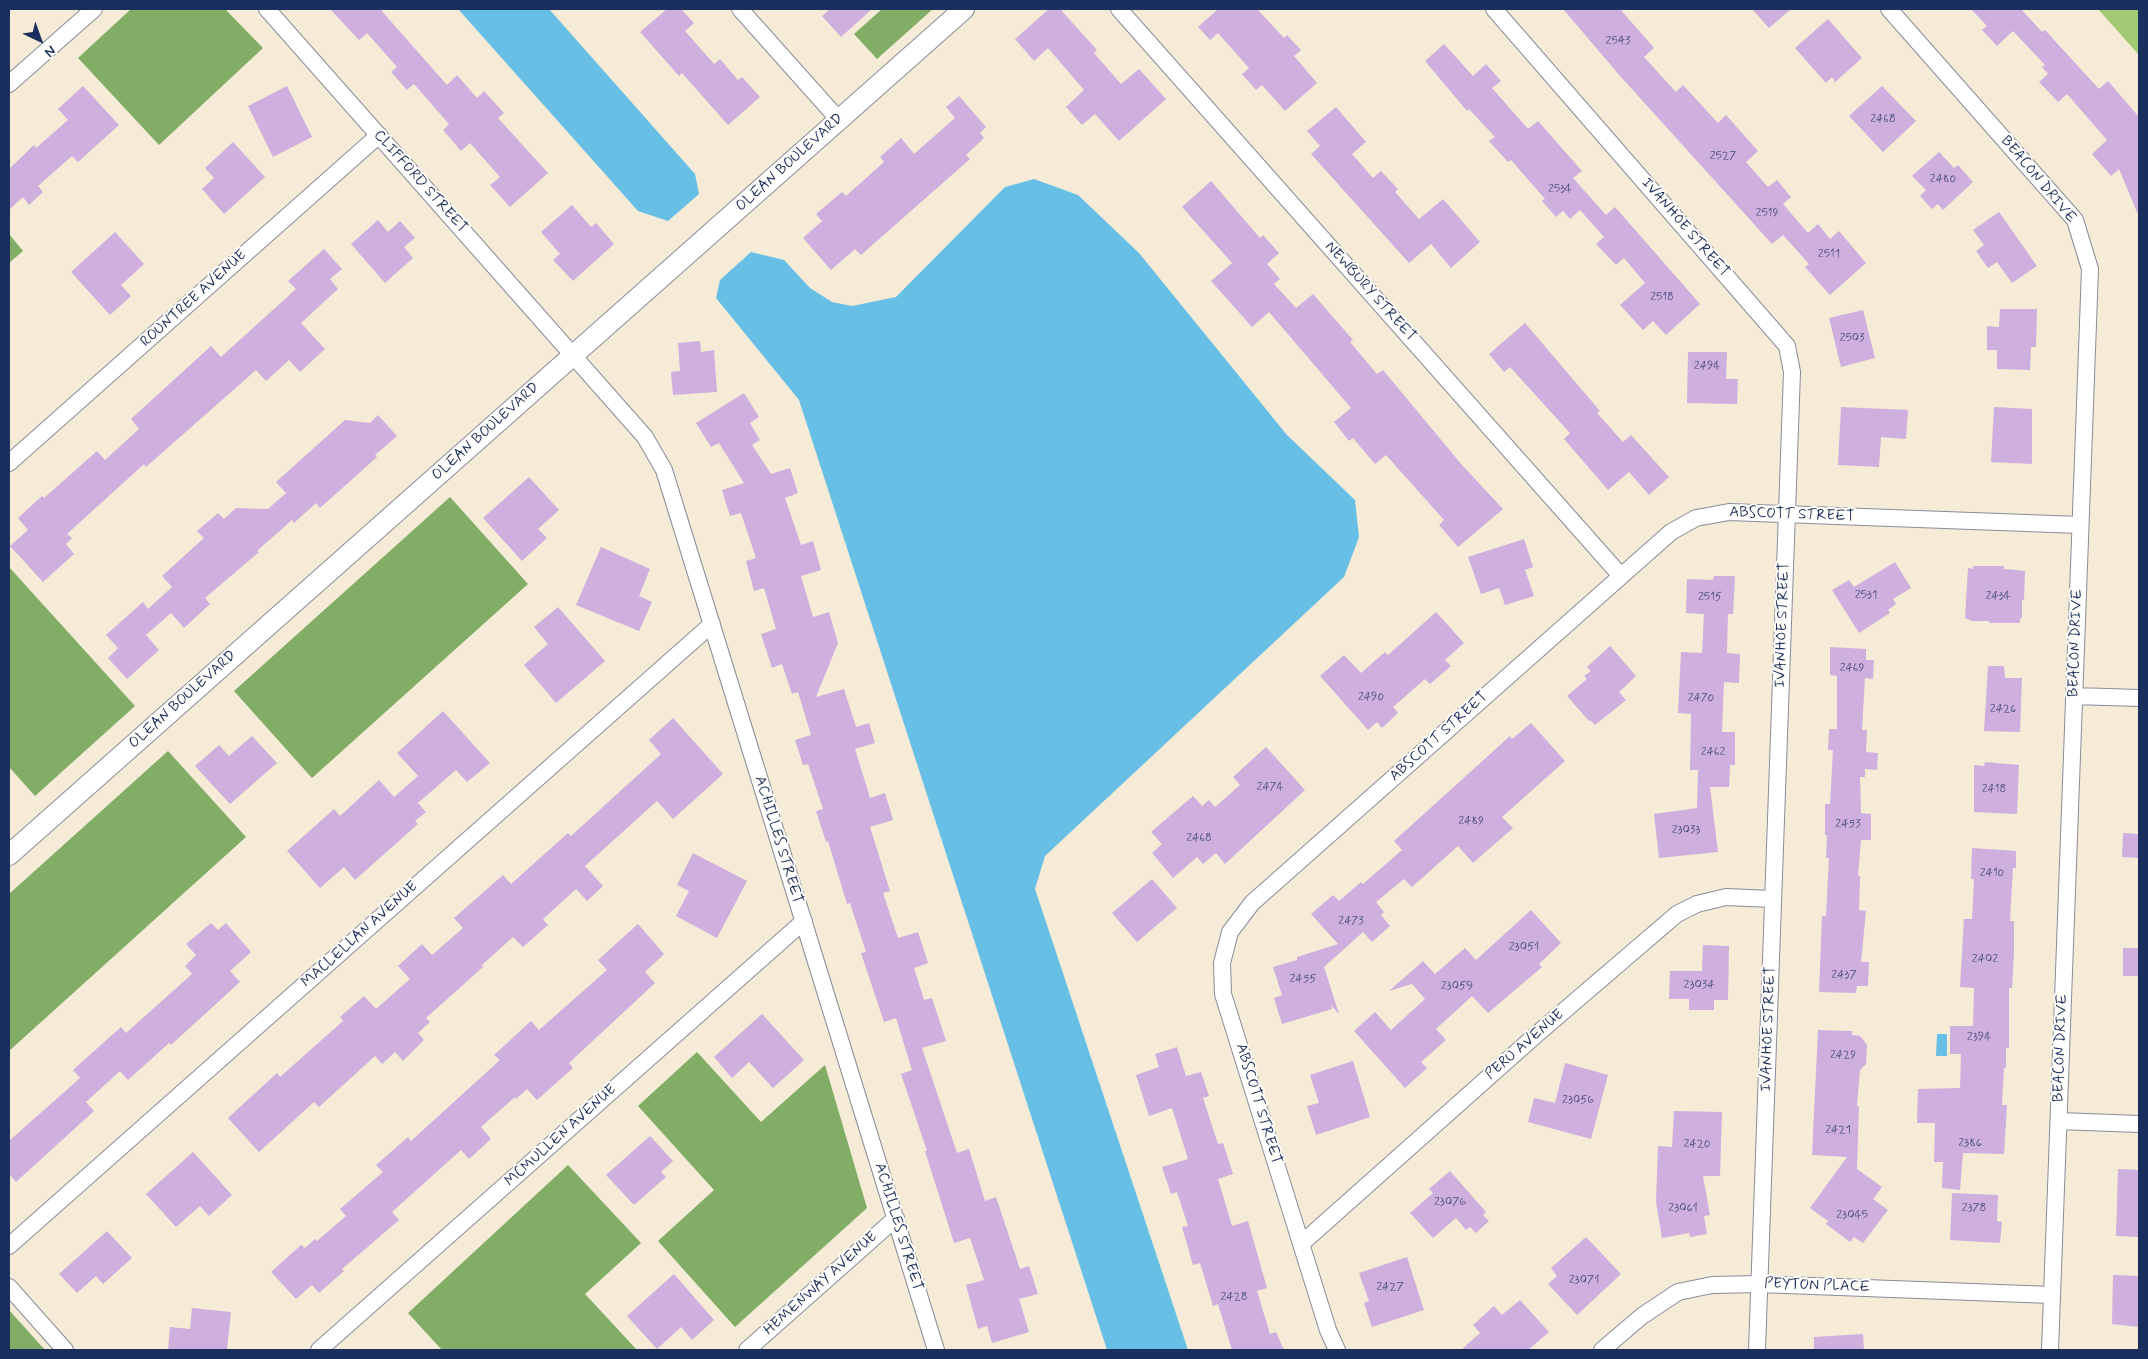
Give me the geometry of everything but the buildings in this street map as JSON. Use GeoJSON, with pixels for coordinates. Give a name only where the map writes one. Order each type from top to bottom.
{"type":"FeatureCollection","features":[{"type":"Feature","properties":{"kind":"street"},"geometry":{"type":"LineString","coordinates":[[9,84],[94,9]]}},
{"type":"Feature","properties":{"kind":"street","name":"CLIFFORD STREET"},"geometry":{"type":"LineString","coordinates":[[267,9],[573,355]]}},
{"type":"Feature","properties":{"kind":"street"},"geometry":{"type":"LineString","coordinates":[[740,9],[839,120]]}},
{"type":"Feature","properties":{"kind":"street","name":"OLEAN BOULEVARD"},"geometry":{"type":"LineString","coordinates":[[9,854],[964,9]]}},
{"type":"Feature","properties":{"kind":"street","name":"NEWBURY STREET"},"geometry":{"type":"LineString","coordinates":[[1119,9],[1622,576]]}},
{"type":"Feature","properties":{"kind":"street","name":"IVANHOE STREET"},"geometry":{"type":"LineString","coordinates":[[1494,9],[1787,346],[1792,372],[1757,1350]]}},
{"type":"Feature","properties":{"kind":"street","name":"BEACON DRIVE"},"geometry":{"type":"LineString","coordinates":[[1889,9],[2075,220],[2090,269],[2050,1350]]}},
{"type":"Feature","properties":{"kind":"street","name":"ROUNTREE AVENUE"},"geometry":{"type":"LineString","coordinates":[[9,463],[379,135]]}},
{"type":"Feature","properties":{"kind":"street","name":"ACHILLES STREET"},"geometry":{"type":"LineString","coordinates":[[573,355],[646,437],[664,470],[936,1350]]}},
{"type":"Feature","properties":{"kind":"street","name":"ABSCOTT STREET"},"geometry":{"type":"LineString","coordinates":[[1337,1350],[1328,1330],[1224,994],[1222,963],[1230,932],[1252,903],[1671,532],[1696,518],[1725,512],[2080,524]]}},
{"type":"Feature","properties":{"kind":"street","name":"MACLELLAN AVENUE"},"geometry":{"type":"LineString","coordinates":[[9,1246],[712,624]]}},
{"type":"Feature","properties":{"kind":"street"},"geometry":{"type":"LineString","coordinates":[[2074,696],[2139,698]]}},
{"type":"Feature","properties":{"kind":"street","name":"PERU AVENUE"},"geometry":{"type":"LineString","coordinates":[[1301,1244],[1531,1040],[1677,914],[1697,904],[1726,897],[1773,899]]}},
{"type":"Feature","properties":{"kind":"street","name":"MCMULLEN AVENUE"},"geometry":{"type":"LineString","coordinates":[[319,1350],[804,921]]}},
{"type":"Feature","properties":{"kind":"street"},"geometry":{"type":"LineString","coordinates":[[2059,1121],[2139,1124]]}},
{"type":"Feature","properties":{"kind":"street","name":"HEMENWAY AVENUE"},"geometry":{"type":"LineString","coordinates":[[747,1350],[896,1218]]}},
{"type":"Feature","properties":{"kind":"street","name":"PEYTON PLACE"},"geometry":{"type":"LineString","coordinates":[[1602,1350],[1642,1316],[1678,1292],[1712,1285],[1759,1284],[2052,1295]]}},
{"type":"Feature","properties":{"kind":"street"},"geometry":{"type":"LineString","coordinates":[[9,1287],[65,1350]]}},
{"type":"Feature","properties":{"kind":"green space"},"geometry":{"type":"Polygon","coordinates":[[[131,9],[225,9],[263,48],[159,145],[78,58],[131,9]]]}},
{"type":"Feature","properties":{"kind":"green space"},"geometry":{"type":"Polygon","coordinates":[[[882,9],[933,9],[877,59],[854,34],[882,9]]]}},
{"type":"Feature","properties":{"kind":"green space"},"geometry":{"type":"Polygon","coordinates":[[[2098,9],[2139,9],[2139,55],[2098,9]]]}},
{"type":"Feature","properties":{"kind":"green space"},"geometry":{"type":"Polygon","coordinates":[[[9,234],[23,251],[9,263],[9,234]]]}},
{"type":"Feature","properties":{"kind":"green space"},"geometry":{"type":"Polygon","coordinates":[[[450,497],[528,584],[312,778],[234,691],[450,497]]]}},
{"type":"Feature","properties":{"kind":"green space"},"geometry":{"type":"Polygon","coordinates":[[[9,567],[135,706],[35,796],[9,767],[9,567]]]}},
{"type":"Feature","properties":{"kind":"green space"},"geometry":{"type":"Polygon","coordinates":[[[168,751],[246,837],[9,1051],[9,894],[168,751]]]}},
{"type":"Feature","properties":{"kind":"green space"},"geometry":{"type":"Polygon","coordinates":[[[697,1052],[761,1122],[825,1065],[867,1208],[735,1327],[658,1241],[714,1190],[638,1106],[697,1052]]]}},
{"type":"Feature","properties":{"kind":"green space"},"geometry":{"type":"Polygon","coordinates":[[[568,1165],[641,1243],[585,1294],[637,1350],[442,1350],[408,1313],[568,1165]]]}},
{"type":"Feature","properties":{"kind":"green space"},"geometry":{"type":"Polygon","coordinates":[[[9,1310],[45,1350],[9,1350],[9,1310]]]}},
{"type":"Feature","properties":{"kind":"water"},"geometry":{"type":"Polygon","coordinates":[[[458,9],[549,9],[695,174],[699,194],[668,221],[638,211],[458,9]]]}},
{"type":"Feature","properties":{"kind":"water"},"geometry":{"type":"Polygon","coordinates":[[[1034,179],[1078,195],[1139,253],[1287,435],[1355,500],[1359,537],[1344,577],[1045,856],[1035,889],[1188,1350],[1107,1350],[799,400],[716,298],[720,280],[751,252],[784,260],[810,288],[832,302],[852,306],[896,297],[1005,187],[1034,179]]]}},
{"type":"Feature","properties":{"kind":"water"},"geometry":{"type":"Polygon","coordinates":[[[1937,1034],[1947,1034],[1947,1056],[1936,1056],[1937,1034]]]}}]}
